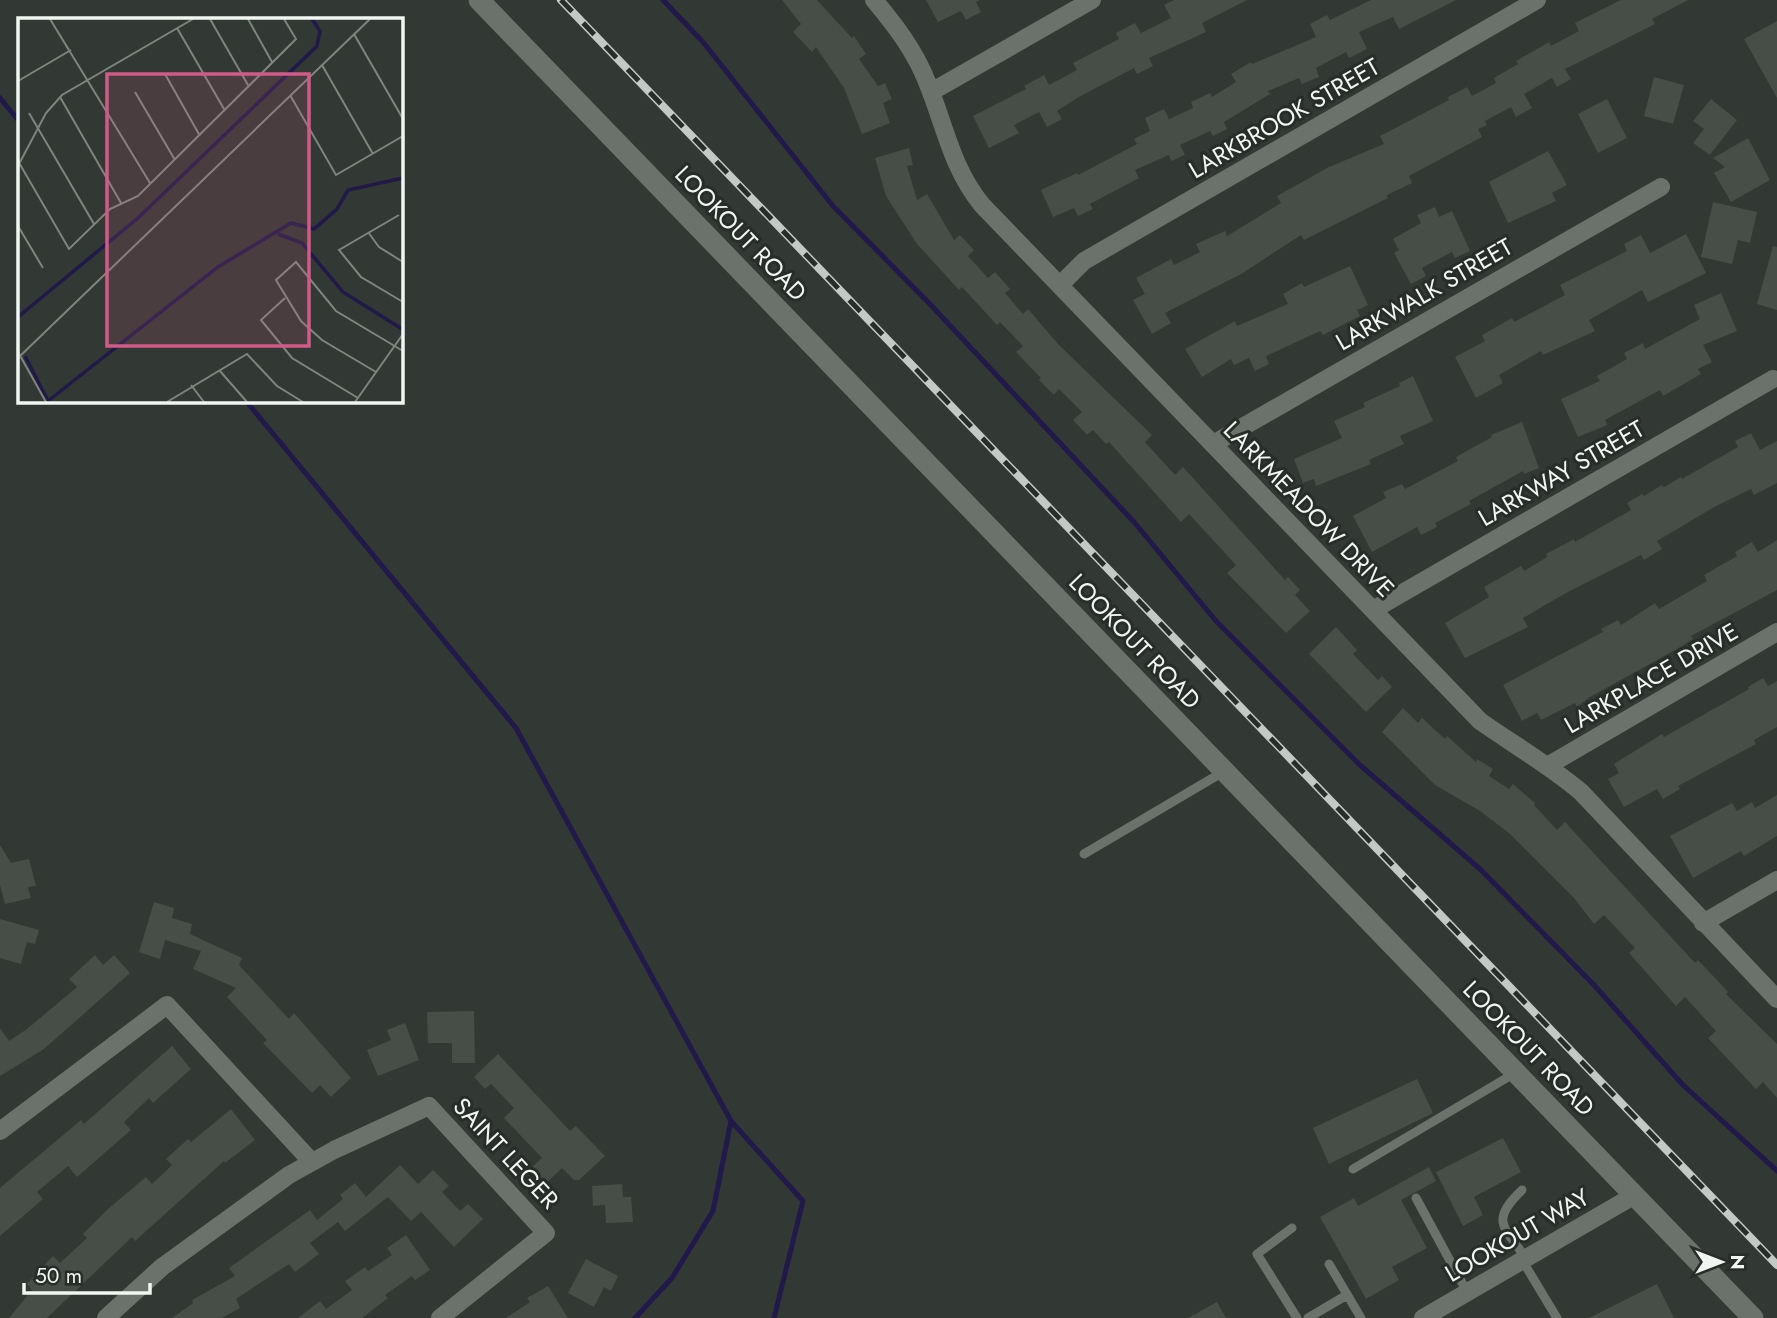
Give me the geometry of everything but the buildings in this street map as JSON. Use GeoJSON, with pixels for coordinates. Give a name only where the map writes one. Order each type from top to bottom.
{"type":"FeatureCollection","features":[{"type":"Feature","properties":{"kind":"street","name":"LOOKOUT ROAD"},"geometry":{"type":"LineString","coordinates":[[479,0],[1753,1318]]}},
{"type":"Feature","properties":{"kind":"street","name":"LARKMEADOW DRIVE"},"geometry":{"type":"LineString","coordinates":[[874,0],[912,51],[931,92],[948,146],[967,187],[1480,721],[1520,750],[1549,765],[1581,792],[1777,999]]}},
{"type":"Feature","properties":{"kind":"street"},"geometry":{"type":"LineString","coordinates":[[931,92],[1092,0]]}},
{"type":"Feature","properties":{"kind":"street","name":"LARKBROOK STREET"},"geometry":{"type":"LineString","coordinates":[[1060,285],[1084,261],[1537,0]]}},
{"type":"Feature","properties":{"kind":"street","name":"LARKWALK STREET"},"geometry":{"type":"LineString","coordinates":[[1213,444],[1661,187]]}},
{"type":"Feature","properties":{"kind":"street","name":"LARKWAY STREET"},"geometry":{"type":"LineString","coordinates":[[1373,610],[1773,379]]}},
{"type":"Feature","properties":{"kind":"street","name":"LARKPLACE DRIVE"},"geometry":{"type":"LineString","coordinates":[[1549,765],[1777,632]]}},
{"type":"Feature","properties":{"kind":"street"},"geometry":{"type":"LineString","coordinates":[[1703,923],[1777,880]]}},
{"type":"Feature","properties":{"kind":"street"},"geometry":{"type":"LineString","coordinates":[[0,1131],[167,1004],[311,1161],[162,1267],[106,1318]]}},
{"type":"Feature","properties":{"kind":"street","name":"SAINT LEGER"},"geometry":{"type":"LineString","coordinates":[[311,1161],[429,1106],[546,1233],[440,1318]]}},
{"type":"Feature","properties":{"kind":"street","name":"LOOKOUT WAY"},"geometry":{"type":"LineString","coordinates":[[1423,1318],[1635,1195]]}},
{"type":"Feature","properties":{"kind":"lane"},"geometry":{"type":"LineString","coordinates":[[1084,854],[1224,771]]}},
{"type":"Feature","properties":{"kind":"lane"},"geometry":{"type":"LineString","coordinates":[[1353,1169],[1517,1073]]}},
{"type":"Feature","properties":{"kind":"lane"},"geometry":{"type":"LineString","coordinates":[[1522,1190],[1506,1206],[1501,1216],[1502,1225],[1557,1318]]}},
{"type":"Feature","properties":{"kind":"lane"},"geometry":{"type":"LineString","coordinates":[[1416,1198],[1467,1292]]}},
{"type":"Feature","properties":{"kind":"lane"},"geometry":{"type":"LineString","coordinates":[[1292,1228],[1257,1254],[1297,1318]]}},
{"type":"Feature","properties":{"kind":"lane"},"geometry":{"type":"LineString","coordinates":[[1329,1264],[1361,1318]]}},
{"type":"Feature","properties":{"kind":"lane"},"geometry":{"type":"LineString","coordinates":[[1308,1318],[1347,1295]]}},
{"type":"Feature","properties":{"kind":"waterway"},"geometry":{"type":"LineString","coordinates":[[663,0],[703,42],[833,206],[928,302],[1134,522],[1216,621],[1360,765],[1480,869],[1594,985],[1683,1085],[1777,1171]]}},
{"type":"Feature","properties":{"kind":"waterway"},"geometry":{"type":"LineString","coordinates":[[0,98],[18,120]]}},
{"type":"Feature","properties":{"kind":"waterway"},"geometry":{"type":"LineString","coordinates":[[247,402],[516,728],[731,1121],[803,1201],[774,1318]]}},
{"type":"Feature","properties":{"kind":"waterway"},"geometry":{"type":"LineString","coordinates":[[635,1318],[672,1278],[713,1211],[731,1121]]}},
{"type":"Feature","properties":{"kind":"railway"},"geometry":{"type":"LineString","coordinates":[[561,0],[1777,1265]]}}]}
